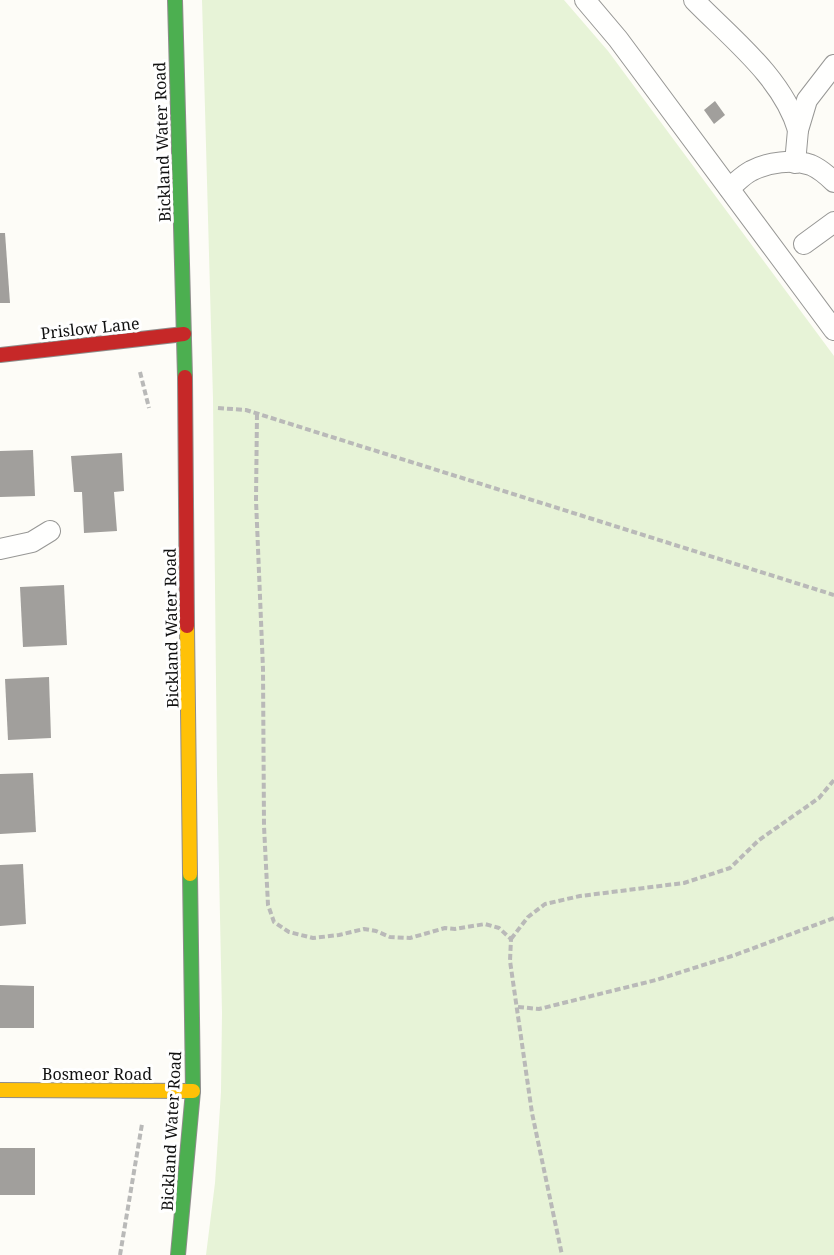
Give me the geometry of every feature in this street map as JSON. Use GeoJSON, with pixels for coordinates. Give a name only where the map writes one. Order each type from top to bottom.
{"type":"FeatureCollection","features":[{"type":"Feature","properties":{"kind":"street","name":"Bickland Water Road"},"geometry":{"type":"LineString","coordinates":[[175,0],[184,334],[193,1092],[178,1255]]}},
{"type":"Feature","properties":{"kind":"street","name":"Prislow Lane"},"geometry":{"type":"LineString","coordinates":[[0,355],[184,334]]}},
{"type":"Feature","properties":{"kind":"street","name":"Bosmeor Road"},"geometry":{"type":"LineString","coordinates":[[0,1090],[193,1092]]}},
{"type":"Feature","properties":{"kind":"lane"},"geometry":{"type":"LineString","coordinates":[[585,0],[618,39],[834,330]]}},
{"type":"Feature","properties":{"kind":"lane"},"geometry":{"type":"LineString","coordinates":[[694,0],[765,73],[789,106],[798,130]]}},
{"type":"Feature","properties":{"kind":"lane"},"geometry":{"type":"LineString","coordinates":[[795,163],[798,130],[807,100],[834,65]]}},
{"type":"Feature","properties":{"kind":"lane"},"geometry":{"type":"LineString","coordinates":[[729,188],[750,171],[779,163],[810,165],[822,171],[834,182]]}},
{"type":"Feature","properties":{"kind":"lane"},"geometry":{"type":"LineString","coordinates":[[804,244],[834,222]]}},
{"type":"Feature","properties":{"kind":"lane"},"geometry":{"type":"LineString","coordinates":[[0,549],[32,542],[50,531]]}},
{"type":"Feature","properties":{"kind":"path"},"geometry":{"type":"LineString","coordinates":[[135,366],[141,373],[151,418]]}},
{"type":"Feature","properties":{"kind":"path"},"geometry":{"type":"LineString","coordinates":[[184,406],[246,410],[834,595]]}},
{"type":"Feature","properties":{"kind":"path"},"geometry":{"type":"LineString","coordinates":[[257,414],[256,500],[263,669],[264,826],[268,905],[274,922],[289,932],[313,938],[364,929],[390,937],[411,938],[445,928],[455,929],[485,924],[499,928],[511,939]]}},
{"type":"Feature","properties":{"kind":"path"},"geometry":{"type":"LineString","coordinates":[[562,1255],[532,1113],[510,960],[511,939],[528,917],[545,904],[580,896],[684,883],[730,868],[759,840],[819,798],[834,780]]}},
{"type":"Feature","properties":{"kind":"path"},"geometry":{"type":"LineString","coordinates":[[518,1007],[539,1009],[656,980],[735,955],[834,918]]}},
{"type":"Feature","properties":{"kind":"path"},"geometry":{"type":"LineString","coordinates":[[120,1255],[147,1091]]}},
{"type":"Feature","properties":{"kind":"green space"},"geometry":{"type":"Polygon","coordinates":[[[202,0],[564,0],[608,51],[834,356],[834,1255],[206,1255],[215,1183],[221,1092],[222,1013],[213,399],[202,0]]]}},
{"type":"Feature","properties":{"kind":"building"},"geometry":{"type":"Polygon","coordinates":[[[715,101],[725,115],[714,124],[704,110],[715,101]]]}},
{"type":"Feature","properties":{"kind":"building"},"geometry":{"type":"Polygon","coordinates":[[[0,233],[5,233],[10,303],[0,303],[0,233]]]}},
{"type":"Feature","properties":{"kind":"building"},"geometry":{"type":"Polygon","coordinates":[[[33,450],[35,496],[0,497],[0,451],[33,450]]]}},
{"type":"Feature","properties":{"kind":"building"},"geometry":{"type":"Polygon","coordinates":[[[122,453],[124,491],[114,492],[117,531],[84,533],[82,492],[74,492],[71,456],[122,453]]]}},
{"type":"Feature","properties":{"kind":"building"},"geometry":{"type":"Polygon","coordinates":[[[64,585],[67,645],[23,647],[20,587],[64,585]]]}},
{"type":"Feature","properties":{"kind":"building"},"geometry":{"type":"Polygon","coordinates":[[[49,677],[51,738],[8,740],[5,679],[49,677]]]}},
{"type":"Feature","properties":{"kind":"building"},"geometry":{"type":"Polygon","coordinates":[[[33,773],[36,832],[0,834],[0,774],[33,773]]]}},
{"type":"Feature","properties":{"kind":"building"},"geometry":{"type":"Polygon","coordinates":[[[23,864],[26,924],[0,926],[0,865],[23,864]]]}},
{"type":"Feature","properties":{"kind":"building"},"geometry":{"type":"Polygon","coordinates":[[[0,985],[34,986],[34,1028],[0,1028],[0,985]]]}},
{"type":"Feature","properties":{"kind":"building"},"geometry":{"type":"Polygon","coordinates":[[[0,1148],[35,1148],[35,1195],[0,1195],[0,1148]]]}},
{"type":"Feature","properties":{"kind":"traffic: fast"},"geometry":{"type":"LineString","coordinates":[[175,0],[185,377]]}},
{"type":"Feature","properties":{"kind":"traffic: fast"},"geometry":{"type":"LineString","coordinates":[[178,1255],[193,1091],[190,874]]}},
{"type":"Feature","properties":{"kind":"traffic: slow"},"geometry":{"type":"LineString","coordinates":[[187,626],[190,874]]}},
{"type":"Feature","properties":{"kind":"traffic: slow"},"geometry":{"type":"LineString","coordinates":[[0,1090],[193,1091]]}},
{"type":"Feature","properties":{"kind":"traffic: jam"},"geometry":{"type":"LineString","coordinates":[[0,355],[184,334]]}},
{"type":"Feature","properties":{"kind":"traffic: jam"},"geometry":{"type":"LineString","coordinates":[[185,377],[187,626]]}}]}
